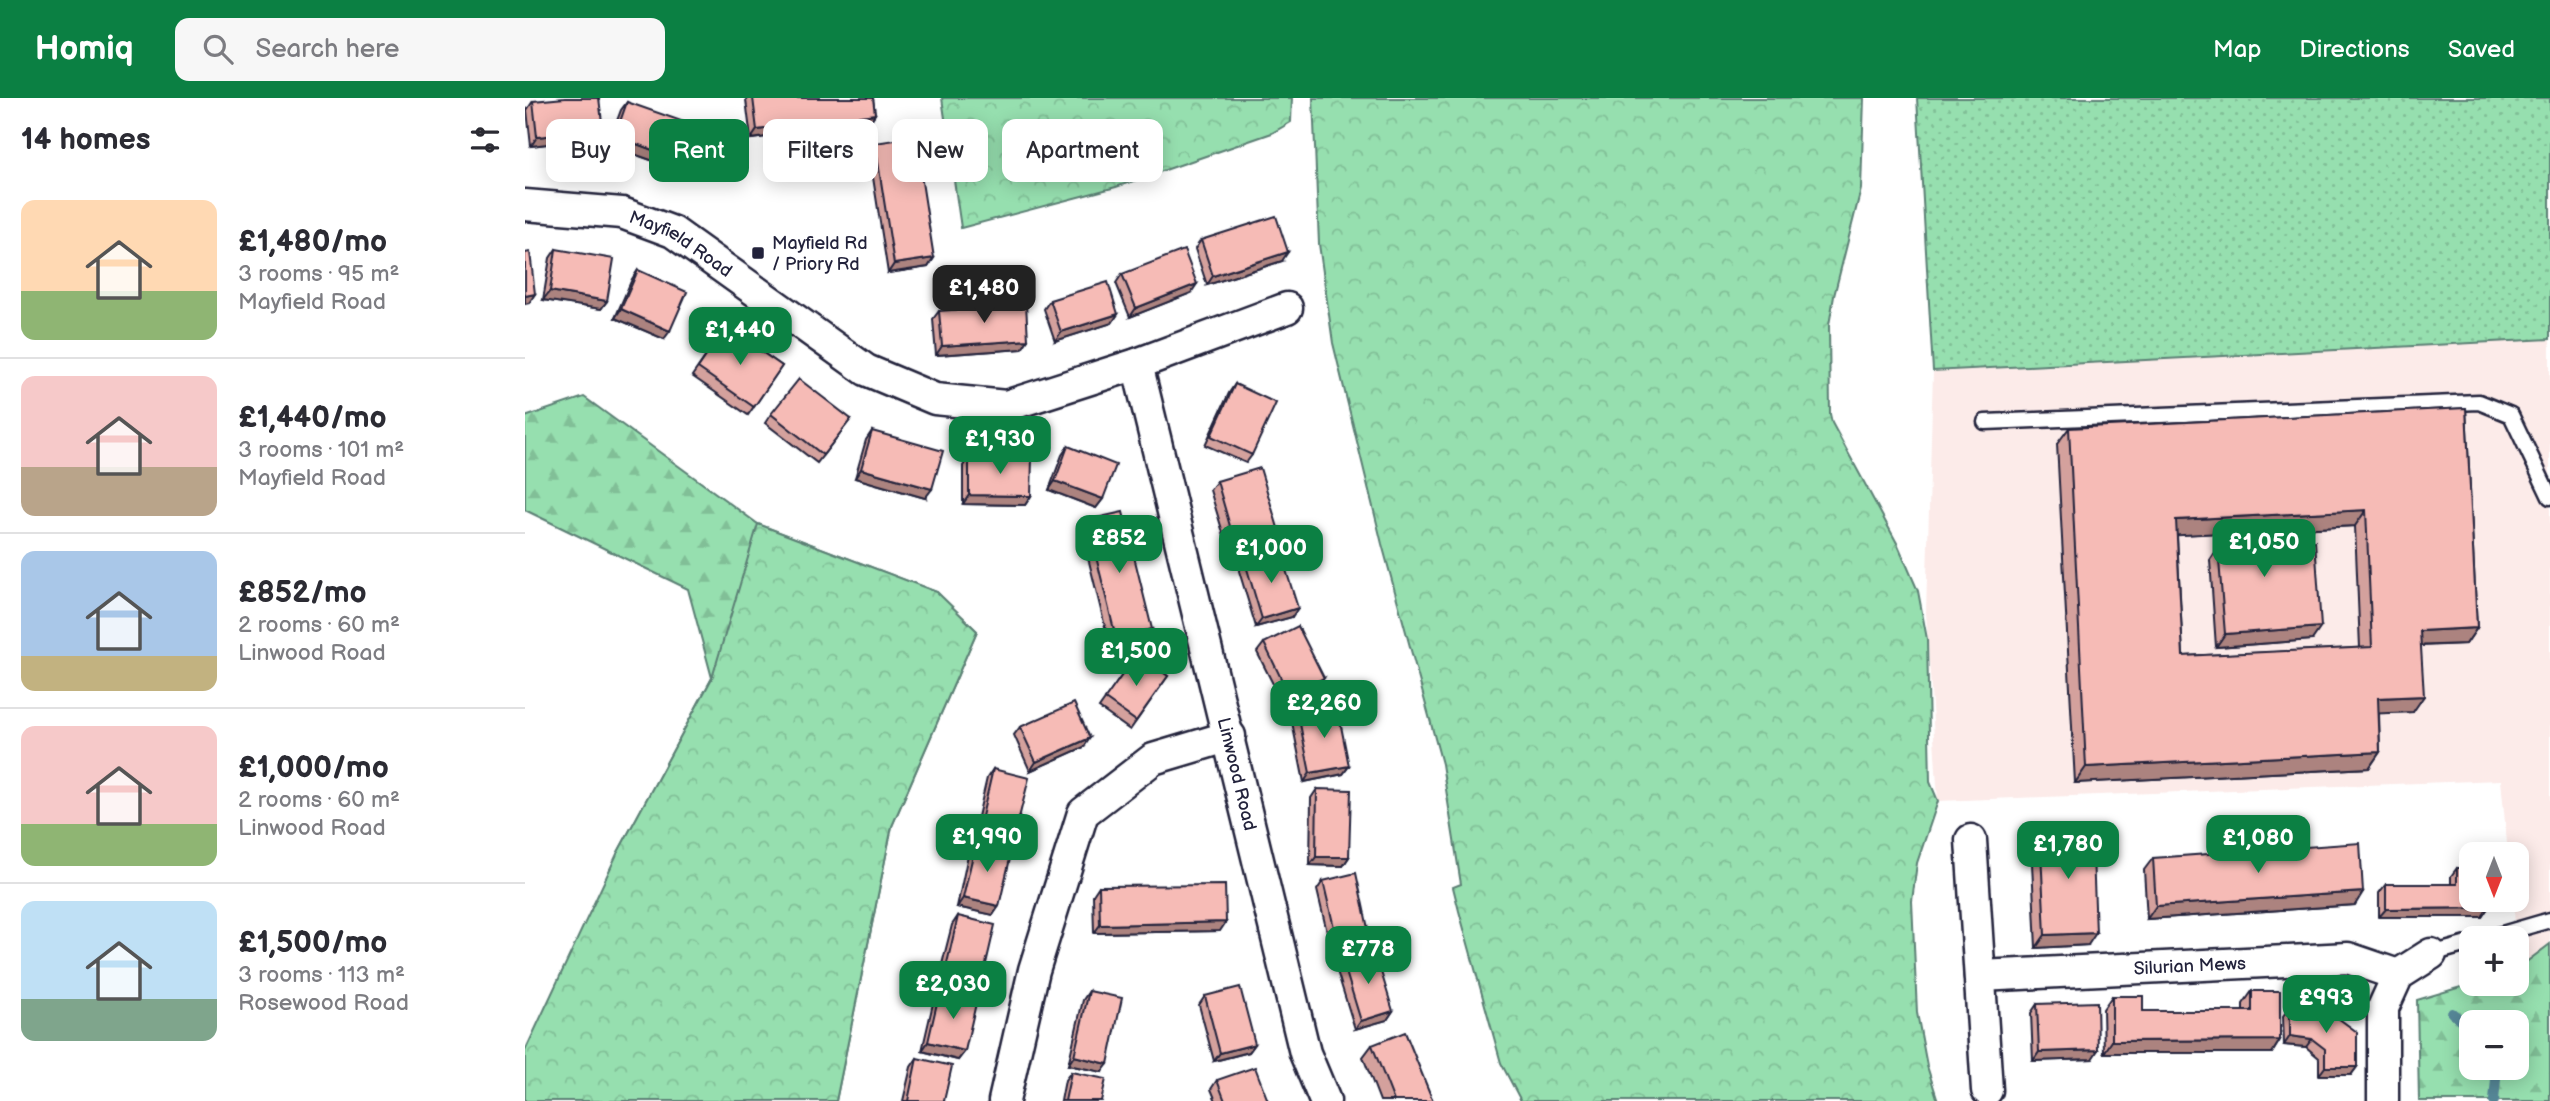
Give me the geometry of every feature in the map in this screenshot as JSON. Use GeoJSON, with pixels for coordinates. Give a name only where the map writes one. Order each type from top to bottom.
{"type":"FeatureCollection","features":[{"type":"Feature","properties":{"kind":"street","name":"Mayfield Road"},"geometry":{"type":"LineString","coordinates":[[525,205],[622,213],[673,232],[866,370],[935,399],[1006,406],[1137,364],[1287,308]]}},
{"type":"Feature","properties":{"kind":"street","name":"Linwood Road"},"geometry":{"type":"LineString","coordinates":[[1137,364],[1230,736],[1305,1054],[1325,1101]]}},
{"type":"Feature","properties":{"kind":"street"},"geometry":{"type":"LineString","coordinates":[[1004,1101],[1034,970],[1083,813],[1153,759],[1230,736]]}},
{"type":"Feature","properties":{"kind":"street"},"geometry":{"type":"LineString","coordinates":[[1971,840],[1987,1090]]}},
{"type":"Feature","properties":{"kind":"street"},"geometry":{"type":"LineString","coordinates":[[2383,1101],[2383,1008],[2398,975],[2431,954]]}},
{"type":"Feature","properties":{"kind":"street","name":"Silurian Mews"},"geometry":{"type":"LineString","coordinates":[[1980,976],[2348,958],[2398,975]]}},
{"type":"Feature","properties":{"kind":"lane"},"geometry":{"type":"LineString","coordinates":[[1985,422],[2479,402],[2511,415],[2550,497]]}},
{"type":"Feature","properties":{"kind":"lane"},"geometry":{"type":"LineString","coordinates":[[2529,926],[2550,920]]}},
{"type":"Feature","properties":{"kind":"lane"},"geometry":{"type":"LineString","coordinates":[[2431,954],[2459,946]]}},
{"type":"Feature","properties":{"kind":"shaded area"},"geometry":{"type":"Polygon","coordinates":[[[2550,339],[2550,944],[2529,961],[2529,926],[2515,926],[2514,912],[2529,912],[2529,842],[2507,842],[2501,780],[1938,801],[1926,612],[1933,371],[2550,339]]]}},
{"type":"Feature","properties":{"kind":"green space"},"geometry":{"type":"Polygon","coordinates":[[[942,98],[1292,98],[1291,122],[1272,133],[1163,171],[1163,119],[1002,119],[1002,182],[1130,182],[961,228],[954,182],[988,182],[988,119],[945,119],[942,98]]]}},
{"type":"Feature","properties":{"kind":"green space"},"geometry":{"type":"Polygon","coordinates":[[[1313,98],[1864,98],[1861,189],[1829,325],[1830,414],[1832,423],[1898,545],[1918,591],[1927,639],[1930,782],[1938,801],[1917,863],[1912,901],[1917,1013],[1927,1066],[1938,1101],[1521,1101],[1501,1063],[1453,887],[1461,884],[1442,764],[1382,544],[1333,343],[1319,244],[1313,98]]]}},
{"type":"Feature","properties":{"kind":"green space"},"geometry":{"type":"Polygon","coordinates":[[[1917,98],[2550,98],[2550,339],[1933,371],[1917,98]]]}},
{"type":"Feature","properties":{"kind":"green space"},"geometry":{"type":"Polygon","coordinates":[[[584,397],[758,524],[937,592],[977,631],[892,826],[836,1101],[617,854],[712,678],[688,589],[525,510],[525,417],[584,397]]]}},
{"type":"Feature","properties":{"kind":"green space"},"geometry":{"type":"Polygon","coordinates":[[[758,524],[937,592],[977,631],[892,826],[836,1101],[525,1101],[525,1051],[617,854],[712,678],[758,524]]]}},
{"type":"Feature","properties":{"kind":"green space"},"geometry":{"type":"Polygon","coordinates":[[[2550,944],[2550,1101],[2419,1101],[2417,1000],[2459,988],[2459,996],[2529,996],[2529,960],[2550,944]]]}},
{"type":"Feature","properties":{"kind":"building"},"geometry":{"type":"Polygon","coordinates":[[[599,98],[602,119],[546,119],[546,136],[537,137],[533,101],[599,98]]]}},
{"type":"Feature","properties":{"kind":"building"},"geometry":{"type":"Polygon","coordinates":[[[753,98],[873,98],[875,114],[838,119],[763,119],[763,129],[757,130],[753,98]]]}},
{"type":"Feature","properties":{"kind":"building"},"geometry":{"type":"Polygon","coordinates":[[[627,102],[676,119],[649,119],[649,149],[635,143],[635,119],[621,119],[627,102]]]}},
{"type":"Feature","properties":{"kind":"building"},"geometry":{"type":"Polygon","coordinates":[[[892,140],[892,182],[922,182],[934,258],[894,264],[878,162],[878,143],[892,140]]]}},
{"type":"Feature","properties":{"kind":"building"},"geometry":{"type":"Polygon","coordinates":[[[1276,216],[1288,252],[1213,276],[1201,240],[1276,216]]]}},
{"type":"Feature","properties":{"kind":"building"},"geometry":{"type":"Polygon","coordinates":[[[556,249],[614,259],[607,301],[550,291],[556,249]]]}},
{"type":"Feature","properties":{"kind":"building"},"geometry":{"type":"Polygon","coordinates":[[[1184,250],[1197,284],[1136,308],[1122,274],[1184,250]]]}},
{"type":"Feature","properties":{"kind":"building"},"geometry":{"type":"Polygon","coordinates":[[[530,252],[535,294],[525,296],[525,253],[530,252]]]}},
{"type":"Feature","properties":{"kind":"building"},"geometry":{"type":"Polygon","coordinates":[[[638,270],[687,292],[670,331],[621,309],[638,270]]]}},
{"type":"Feature","properties":{"kind":"building"},"geometry":{"type":"Polygon","coordinates":[[[1108,282],[1118,314],[1061,332],[1050,300],[1108,282]]]}},
{"type":"Feature","properties":{"kind":"building"},"geometry":{"type":"Polygon","coordinates":[[[1026,304],[1028,340],[942,346],[939,311],[1026,304]]]}},
{"type":"Feature","properties":{"kind":"building"},"geometry":{"type":"Polygon","coordinates":[[[726,327],[782,366],[754,407],[698,368],[726,327]]]}},
{"type":"Feature","properties":{"kind":"building"},"geometry":{"type":"Polygon","coordinates":[[[799,379],[851,419],[823,455],[771,414],[799,379]]]}},
{"type":"Feature","properties":{"kind":"building"},"geometry":{"type":"Polygon","coordinates":[[[1235,384],[1276,403],[1252,455],[1211,436],[1235,384]]]}},
{"type":"Feature","properties":{"kind":"building"},"geometry":{"type":"Polygon","coordinates":[[[2466,408],[2477,628],[2420,631],[2424,696],[2378,698],[2380,752],[2086,767],[2069,428],[2466,408]],[[2366,510],[2176,520],[2183,656],[2372,647],[2366,510]]]}},
{"type":"Feature","properties":{"kind":"building"},"geometry":{"type":"Polygon","coordinates":[[[872,431],[943,451],[932,489],[861,469],[872,431]]]}},
{"type":"Feature","properties":{"kind":"building"},"geometry":{"type":"Polygon","coordinates":[[[1068,446],[1116,465],[1103,499],[1055,481],[1068,446]]]}},
{"type":"Feature","properties":{"kind":"building"},"geometry":{"type":"Polygon","coordinates":[[[969,457],[1032,457],[1031,496],[969,495],[969,457]]]}},
{"type":"Feature","properties":{"kind":"building"},"geometry":{"type":"Polygon","coordinates":[[[1260,468],[1278,528],[1234,540],[1217,481],[1260,468]]]}},
{"type":"Feature","properties":{"kind":"building"},"geometry":{"type":"Polygon","coordinates":[[[1123,512],[1152,629],[1116,638],[1087,520],[1123,512]]]}},
{"type":"Feature","properties":{"kind":"building"},"geometry":{"type":"Polygon","coordinates":[[[2315,541],[2321,627],[2225,634],[2218,548],[2315,541]]]}},
{"type":"Feature","properties":{"kind":"building"},"geometry":{"type":"Polygon","coordinates":[[[1280,551],[1298,608],[1262,619],[1245,562],[1280,551]]]}},
{"type":"Feature","properties":{"kind":"building"},"geometry":{"type":"Polygon","coordinates":[[[1298,626],[1324,678],[1289,695],[1264,643],[1298,626]]]}},
{"type":"Feature","properties":{"kind":"building"},"geometry":{"type":"Polygon","coordinates":[[[1137,654],[1168,676],[1136,721],[1105,699],[1137,654]]]}},
{"type":"Feature","properties":{"kind":"building"},"geometry":{"type":"Polygon","coordinates":[[[1074,703],[1090,738],[1036,762],[1020,727],[1074,703]]]}},
{"type":"Feature","properties":{"kind":"building"},"geometry":{"type":"Polygon","coordinates":[[[1337,706],[1349,766],[1310,773],[1298,714],[1337,706]]]}},
{"type":"Feature","properties":{"kind":"building"},"geometry":{"type":"Polygon","coordinates":[[[993,769],[1029,778],[1015,834],[980,825],[993,769]]]}},
{"type":"Feature","properties":{"kind":"building"},"geometry":{"type":"Polygon","coordinates":[[[1317,789],[1351,790],[1349,857],[1316,857],[1317,789]]]}},
{"type":"Feature","properties":{"kind":"building"},"geometry":{"type":"Polygon","coordinates":[[[2092,828],[2096,933],[2045,935],[2040,830],[2092,828]]]}},
{"type":"Feature","properties":{"kind":"building"},"geometry":{"type":"Polygon","coordinates":[[[976,842],[1012,850],[999,906],[963,898],[976,842]]]}},
{"type":"Feature","properties":{"kind":"building"},"geometry":{"type":"Polygon","coordinates":[[[2360,843],[2363,892],[2156,906],[2153,858],[2360,843]]]}},
{"type":"Feature","properties":{"kind":"building"},"geometry":{"type":"Polygon","coordinates":[[[2459,868],[2459,908],[2386,909],[2386,884],[2457,884],[2459,868]]]}},
{"type":"Feature","properties":{"kind":"building"},"geometry":{"type":"Polygon","coordinates":[[[1356,873],[1369,933],[1337,940],[1323,881],[1356,873]]]}},
{"type":"Feature","properties":{"kind":"building"},"geometry":{"type":"Polygon","coordinates":[[[1225,885],[1226,922],[1100,925],[1099,886],[1225,885]]]}},
{"type":"Feature","properties":{"kind":"building"},"geometry":{"type":"Polygon","coordinates":[[[958,916],[995,925],[982,981],[945,972],[958,916]]]}},
{"type":"Feature","properties":{"kind":"building"},"geometry":{"type":"Polygon","coordinates":[[[1375,952],[1393,1011],[1361,1021],[1343,962],[1375,952]]]}},
{"type":"Feature","properties":{"kind":"building"},"geometry":{"type":"Polygon","coordinates":[[[1240,987],[1255,1044],[1220,1053],[1205,996],[1240,987]]]}},
{"type":"Feature","properties":{"kind":"building"},"geometry":{"type":"Polygon","coordinates":[[[940,990],[977,999],[965,1051],[928,1042],[940,990]]]}},
{"type":"Feature","properties":{"kind":"building"},"geometry":{"type":"Polygon","coordinates":[[[1089,991],[1122,998],[1108,1064],[1074,1056],[1089,991]]]}},
{"type":"Feature","properties":{"kind":"building"},"geometry":{"type":"Polygon","coordinates":[[[2252,991],[2280,991],[2280,1040],[2112,1041],[2112,996],[2143,996],[2143,1011],[2252,1011],[2252,991]]]}},
{"type":"Feature","properties":{"kind":"building"},"geometry":{"type":"Polygon","coordinates":[[[2097,1002],[2098,1050],[2039,1052],[2037,1004],[2097,1002]]]}},
{"type":"Feature","properties":{"kind":"building"},"geometry":{"type":"Polygon","coordinates":[[[2290,1007],[2323,1007],[2357,1032],[2357,1067],[2325,1067],[2325,1049],[2312,1039],[2290,1036],[2290,1007]]]}},
{"type":"Feature","properties":{"kind":"building"},"geometry":{"type":"Polygon","coordinates":[[[1405,1032],[1433,1101],[1394,1101],[1372,1045],[1405,1032]]]}},
{"type":"Feature","properties":{"kind":"building"},"geometry":{"type":"Polygon","coordinates":[[[917,1058],[952,1066],[944,1101],[908,1101],[917,1058]]]}},
{"type":"Feature","properties":{"kind":"building"},"geometry":{"type":"Polygon","coordinates":[[[1255,1067],[1268,1101],[1225,1101],[1217,1080],[1255,1067]]]}},
{"type":"Feature","properties":{"kind":"building"},"geometry":{"type":"Polygon","coordinates":[[[1071,1072],[1106,1079],[1101,1101],[1065,1101],[1071,1072]]]}},
{"type":"Feature","properties":{"kind":"waterway"},"geometry":{"type":"LineString","coordinates":[[2452,1013],[2459,1019]]}},
{"type":"Feature","properties":{"kind":"waterway"},"geometry":{"type":"LineString","coordinates":[[2494,1101],[2496,1080]]}},
{"type":"Feature","properties":{"kind":"place","name":"Mayfield Rd / Priory Rd"},"geometry":{"type":"Point","coordinates":[758,253]}}]}
